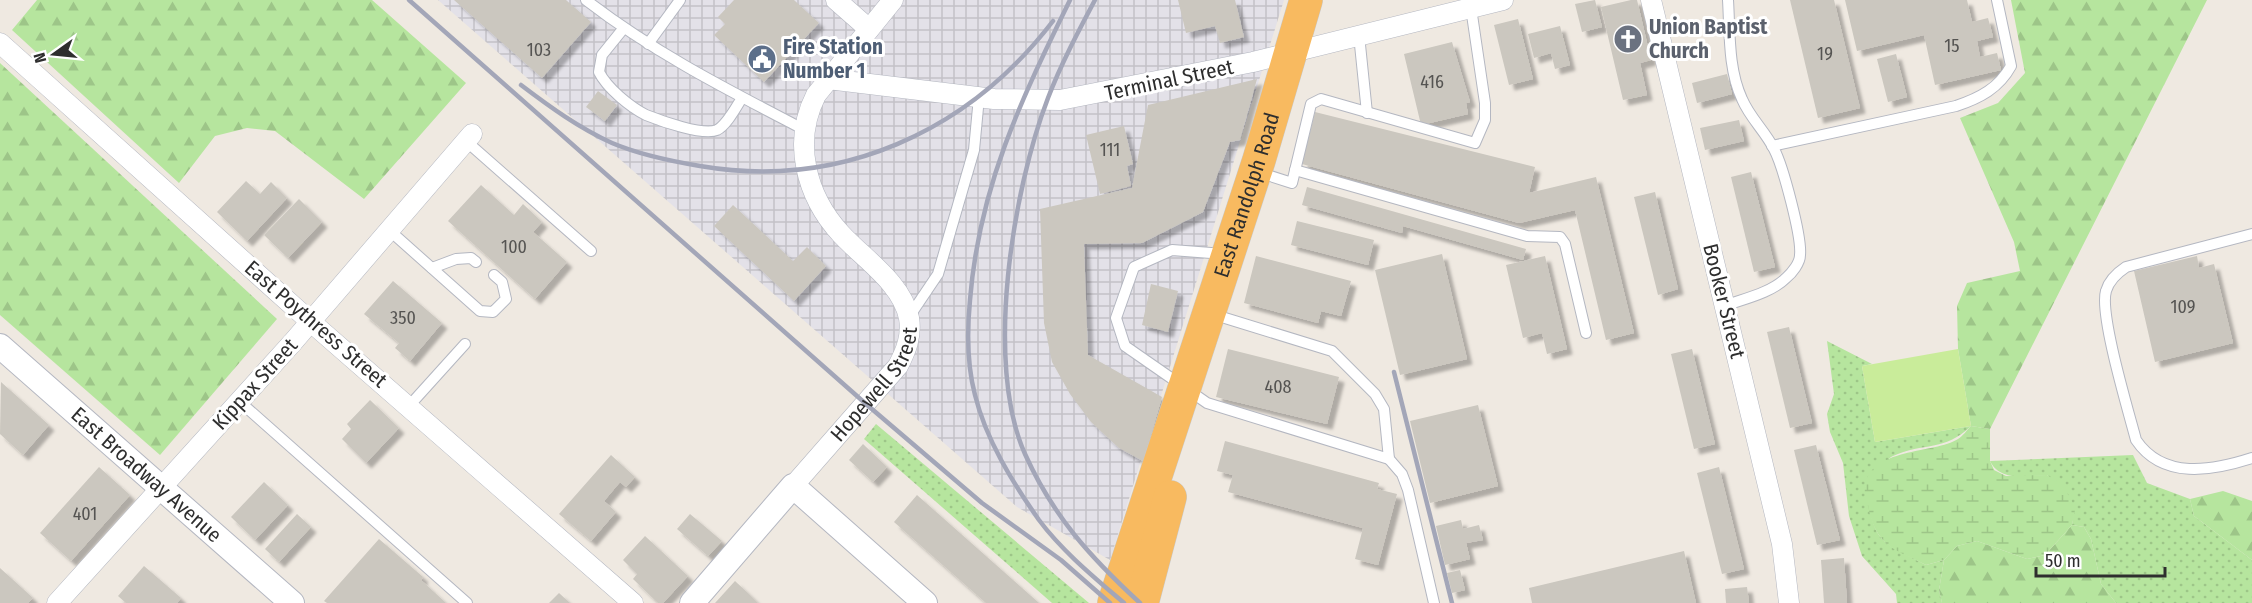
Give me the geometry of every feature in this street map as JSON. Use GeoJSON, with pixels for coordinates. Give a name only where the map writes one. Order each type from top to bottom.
{"type":"FeatureCollection","features":[{"type":"Feature","properties":{"kind":"highway","name":"East Randolph Road"},"geometry":{"type":"LineString","coordinates":[[1114,603],[1186,388],[1255,171],[1306,0]]}},
{"type":"Feature","properties":{"kind":"highway","name":"East Randolph Road"},"geometry":{"type":"LineString","coordinates":[[1142,603],[1169,502],[1186,388]]}},
{"type":"Feature","properties":{"kind":"street"},"geometry":{"type":"LineString","coordinates":[[837,0],[869,29]]}},
{"type":"Feature","properties":{"kind":"street","name":"Hopewell Street"},"geometry":{"type":"LineString","coordinates":[[692,603],[898,366],[907,349],[909,318],[903,300],[882,274],[840,233],[825,214],[814,192],[807,169],[803,129],[807,112],[828,79],[893,0]]}},
{"type":"Feature","properties":{"kind":"street","name":"Terminal Street"},"geometry":{"type":"LineString","coordinates":[[828,79],[980,97],[1060,100],[1086,97],[1290,53],[1503,0]]}},
{"type":"Feature","properties":{"kind":"street","name":"Booker Street"},"geometry":{"type":"LineString","coordinates":[[1651,0],[1782,544],[1789,603]]}},
{"type":"Feature","properties":{"kind":"street","name":"East Poythress Street"},"geometry":{"type":"LineString","coordinates":[[0,43],[311,322],[633,603]]}},
{"type":"Feature","properties":{"kind":"street","name":"Kippax Street"},"geometry":{"type":"LineString","coordinates":[[57,603],[311,322],[469,137]]}},
{"type":"Feature","properties":{"kind":"street","name":"East Broadway Avenue"},"geometry":{"type":"LineString","coordinates":[[0,346],[292,603]]}},
{"type":"Feature","properties":{"kind":"street"},"geometry":{"type":"LineString","coordinates":[[793,486],[925,603]]}},
{"type":"Feature","properties":{"kind":"lane"},"geometry":{"type":"LineString","coordinates":[[586,0],[623,29],[648,44],[742,98],[803,129]]}},
{"type":"Feature","properties":{"kind":"lane"},"geometry":{"type":"LineString","coordinates":[[648,44],[680,0]]}},
{"type":"Feature","properties":{"kind":"lane"},"geometry":{"type":"LineString","coordinates":[[1724,306],[1776,286],[1786,278],[1800,257],[1799,237],[1772,146],[1752,118],[1734,77],[1728,0]]}},
{"type":"Feature","properties":{"kind":"lane"},"geometry":{"type":"LineString","coordinates":[[1772,146],[1956,106],[1982,97],[2004,78],[2011,66],[1997,0]]}},
{"type":"Feature","properties":{"kind":"lane"},"geometry":{"type":"LineString","coordinates":[[1255,171],[1292,183],[1311,104],[1322,99],[1475,143],[1485,120],[1485,103],[1471,8]]}},
{"type":"Feature","properties":{"kind":"lane"},"geometry":{"type":"LineString","coordinates":[[623,29],[602,55],[599,72],[611,88],[645,114],[699,132],[711,132],[721,129],[742,98]]}},
{"type":"Feature","properties":{"kind":"lane"},"geometry":{"type":"LineString","coordinates":[[1359,35],[1367,113]]}},
{"type":"Feature","properties":{"kind":"lane"},"geometry":{"type":"LineString","coordinates":[[909,318],[938,274],[974,150],[980,97]]}},
{"type":"Feature","properties":{"kind":"lane"},"geometry":{"type":"LineString","coordinates":[[469,137],[591,250]]}},
{"type":"Feature","properties":{"kind":"lane"},"geometry":{"type":"LineString","coordinates":[[1295,170],[1527,236],[1560,237],[1565,244],[1586,333]]}},
{"type":"Feature","properties":{"kind":"lane"},"geometry":{"type":"LineString","coordinates":[[389,230],[480,311],[493,312],[506,299],[502,282],[494,275]]}},
{"type":"Feature","properties":{"kind":"lane"},"geometry":{"type":"LineString","coordinates":[[2252,234],[2126,267],[2113,278],[2104,301],[2114,358],[2136,440],[2143,450],[2154,460],[2183,469],[2205,470],[2252,458]]}},
{"type":"Feature","properties":{"kind":"lane"},"geometry":{"type":"LineString","coordinates":[[1227,254],[1172,250],[1134,267],[1116,318],[1125,346],[1207,404],[1389,459],[1402,474],[1408,490],[1434,603]]}},
{"type":"Feature","properties":{"kind":"lane"},"geometry":{"type":"LineString","coordinates":[[432,268],[456,259],[471,258],[476,262]]}},
{"type":"Feature","properties":{"kind":"lane"},"geometry":{"type":"LineString","coordinates":[[1208,313],[1332,351],[1375,394],[1384,409],[1389,459]]}},
{"type":"Feature","properties":{"kind":"lane"},"geometry":{"type":"LineString","coordinates":[[409,406],[465,344]]}},
{"type":"Feature","properties":{"kind":"lane"},"geometry":{"type":"LineString","coordinates":[[239,401],[467,603]]}},
{"type":"Feature","properties":{"kind":"shaded area"},"geometry":{"type":"Polygon","coordinates":[[[438,0],[1284,0],[1110,560],[1017,507],[438,0]]]}},
{"type":"Feature","properties":{"kind":"green space"},"geometry":{"type":"Polygon","coordinates":[[[37,0],[372,0],[466,83],[364,199],[275,131],[247,128],[215,136],[179,183],[12,30],[37,0]]]}},
{"type":"Feature","properties":{"kind":"green space"},"geometry":{"type":"Polygon","coordinates":[[[2011,0],[2207,0],[1990,429],[1971,426],[1958,349],[1957,306],[1967,283],[2020,271],[2014,242],[1960,118],[1998,103],[2025,73],[2011,0]]]}},
{"type":"Feature","properties":{"kind":"green space"},"geometry":{"type":"Polygon","coordinates":[[[0,63],[277,319],[160,455],[0,315],[0,63]]]}},
{"type":"Feature","properties":{"kind":"green space"},"geometry":{"type":"Polygon","coordinates":[[[1827,341],[1872,364],[1862,366],[1875,442],[1971,426],[1952,440],[1889,458],[1865,487],[1872,520],[1881,538],[1897,550],[1926,565],[1944,560],[1939,590],[1942,603],[1897,603],[1896,594],[1862,556],[1849,516],[1843,463],[1830,432],[1827,414],[1834,394],[1827,341]]]}},
{"type":"Feature","properties":{"kind":"green space"},"geometry":{"type":"Polygon","coordinates":[[[1958,349],[1971,426],[1875,442],[1862,366],[1958,349]]]}},
{"type":"Feature","properties":{"kind":"green space"},"geometry":{"type":"Polygon","coordinates":[[[876,424],[1089,603],[1052,603],[864,439],[876,424]]]}},
{"type":"Feature","properties":{"kind":"green space"},"geometry":{"type":"Polygon","coordinates":[[[1971,426],[1990,429],[1990,461],[1994,470],[2006,476],[2047,475],[2058,482],[2070,497],[2075,510],[2072,525],[2045,555],[2027,559],[1977,541],[1957,546],[1944,560],[1926,565],[1887,544],[1876,530],[1871,519],[1865,490],[1869,475],[1878,465],[1890,458],[1948,444],[1960,438],[1971,426]]]}},
{"type":"Feature","properties":{"kind":"green space"},"geometry":{"type":"Polygon","coordinates":[[[2133,455],[2147,483],[2190,499],[2194,516],[2252,560],[2252,603],[2116,603],[2101,584],[2091,539],[2084,527],[2072,525],[2073,508],[2064,491],[2047,475],[2023,477],[2007,475],[1994,468],[1990,461],[2133,455]]]}},
{"type":"Feature","properties":{"kind":"green space"},"geometry":{"type":"Polygon","coordinates":[[[2223,491],[2252,501],[2252,560],[2194,516],[2190,499],[2223,491]]]}},
{"type":"Feature","properties":{"kind":"green space"},"geometry":{"type":"Polygon","coordinates":[[[2072,525],[2084,527],[2091,539],[2101,584],[2116,603],[1942,603],[1939,590],[1944,560],[1957,546],[1977,541],[2027,559],[2045,555],[2072,525]]]}},
{"type":"Feature","properties":{"kind":"building"},"geometry":{"type":"Polygon","coordinates":[[[454,0],[566,0],[591,22],[542,78],[454,0]]]}},
{"type":"Feature","properties":{"kind":"building","name":"Fire Station Number 1"},"geometry":{"type":"Polygon","coordinates":[[[734,0],[794,0],[819,23],[764,82],[714,35],[725,24],[718,17],[734,0]]]}},
{"type":"Feature","properties":{"kind":"building"},"geometry":{"type":"Polygon","coordinates":[[[1178,0],[1235,0],[1244,37],[1220,43],[1215,26],[1186,33],[1178,0]]]}},
{"type":"Feature","properties":{"kind":"building"},"geometry":{"type":"Polygon","coordinates":[[[1595,0],[1602,27],[1582,32],[1575,4],[1595,0]]]}},
{"type":"Feature","properties":{"kind":"building"},"geometry":{"type":"Polygon","coordinates":[[[1637,0],[1651,60],[1640,63],[1647,95],[1623,100],[1601,7],[1637,0]]]}},
{"type":"Feature","properties":{"kind":"building"},"geometry":{"type":"Polygon","coordinates":[[[1790,0],[1834,0],[1860,108],[1818,118],[1790,0]]]}},
{"type":"Feature","properties":{"kind":"building"},"geometry":{"type":"Polygon","coordinates":[[[1845,0],[1967,0],[1972,22],[1988,18],[1993,37],[1977,41],[1980,57],[1997,53],[2001,70],[1935,85],[1924,35],[1857,51],[1845,0]]]}},
{"type":"Feature","properties":{"kind":"building"},"geometry":{"type":"Polygon","coordinates":[[[1518,19],[1533,79],[1509,85],[1494,25],[1518,19]]]}},
{"type":"Feature","properties":{"kind":"building"},"geometry":{"type":"Polygon","coordinates":[[[1560,26],[1570,65],[1555,69],[1551,53],[1534,58],[1528,34],[1560,26]]]}},
{"type":"Feature","properties":{"kind":"building"},"geometry":{"type":"Polygon","coordinates":[[[1452,42],[1470,102],[1466,103],[1468,114],[1421,125],[1404,54],[1452,42]]]}},
{"type":"Feature","properties":{"kind":"building"},"geometry":{"type":"Polygon","coordinates":[[[1896,54],[1907,97],[1888,102],[1877,59],[1896,54]]]}},
{"type":"Feature","properties":{"kind":"building"},"geometry":{"type":"Polygon","coordinates":[[[1727,74],[1732,94],[1697,103],[1692,83],[1727,74]]]}},
{"type":"Feature","properties":{"kind":"building"},"geometry":{"type":"Polygon","coordinates":[[[1257,79],[1240,140],[1230,142],[1203,212],[1142,243],[1084,244],[1088,355],[1162,397],[1143,461],[1119,448],[1091,422],[1070,394],[1052,362],[1044,323],[1040,209],[1132,188],[1148,105],[1257,79]]]}},
{"type":"Feature","properties":{"kind":"building"},"geometry":{"type":"Polygon","coordinates":[[[598,91],[617,105],[605,121],[586,107],[598,91]]]}},
{"type":"Feature","properties":{"kind":"building"},"geometry":{"type":"Polygon","coordinates":[[[1315,112],[1535,167],[1529,193],[1596,177],[1634,333],[1606,340],[1575,210],[1519,223],[1302,164],[1315,112]]]}},
{"type":"Feature","properties":{"kind":"building"},"geometry":{"type":"Polygon","coordinates":[[[1739,120],[1744,141],[1705,150],[1700,128],[1739,120]]]}},
{"type":"Feature","properties":{"kind":"building"},"geometry":{"type":"Polygon","coordinates":[[[1124,126],[1133,164],[1127,166],[1131,186],[1100,194],[1086,135],[1124,126]]]}},
{"type":"Feature","properties":{"kind":"building"},"geometry":{"type":"Polygon","coordinates":[[[1751,172],[1775,267],[1754,272],[1731,177],[1751,172]]]}},
{"type":"Feature","properties":{"kind":"building"},"geometry":{"type":"Polygon","coordinates":[[[246,181],[260,194],[271,182],[287,198],[247,241],[217,212],[246,181]]]}},
{"type":"Feature","properties":{"kind":"building"},"geometry":{"type":"Polygon","coordinates":[[[481,185],[514,215],[523,204],[542,222],[533,232],[567,262],[535,299],[448,221],[481,185]]]}},
{"type":"Feature","properties":{"kind":"building"},"geometry":{"type":"Polygon","coordinates":[[[1307,187],[1526,249],[1523,260],[1403,226],[1402,233],[1302,205],[1307,187]]]}},
{"type":"Feature","properties":{"kind":"building"},"geometry":{"type":"Polygon","coordinates":[[[1655,192],[1678,289],[1658,295],[1634,197],[1655,192]]]}},
{"type":"Feature","properties":{"kind":"building"},"geometry":{"type":"Polygon","coordinates":[[[299,199],[322,222],[288,258],[264,235],[299,199]]]}},
{"type":"Feature","properties":{"kind":"building"},"geometry":{"type":"Polygon","coordinates":[[[733,205],[793,261],[807,247],[826,266],[794,301],[714,226],[733,205]]]}},
{"type":"Feature","properties":{"kind":"building"},"geometry":{"type":"Polygon","coordinates":[[[1297,221],[1374,240],[1368,265],[1291,245],[1297,221]]]}},
{"type":"Feature","properties":{"kind":"building"},"geometry":{"type":"Polygon","coordinates":[[[1442,254],[1467,359],[1400,375],[1375,270],[1442,254]]]}},
{"type":"Feature","properties":{"kind":"building"},"geometry":{"type":"Polygon","coordinates":[[[1256,256],[1351,281],[1341,316],[1321,311],[1318,323],[1244,303],[1256,256]]]}},
{"type":"Feature","properties":{"kind":"building"},"geometry":{"type":"Polygon","coordinates":[[[1545,256],[1567,349],[1547,354],[1542,333],[1523,338],[1506,265],[1545,256]]]}},
{"type":"Feature","properties":{"kind":"building"},"geometry":{"type":"Polygon","coordinates":[[[2197,256],[2199,268],[2214,264],[2233,343],[2155,362],[2134,271],[2197,256]]]}},
{"type":"Feature","properties":{"kind":"building"},"geometry":{"type":"Polygon","coordinates":[[[393,281],[442,323],[410,361],[395,348],[399,343],[364,314],[393,281]]]}},
{"type":"Feature","properties":{"kind":"building"},"geometry":{"type":"Polygon","coordinates":[[[1151,284],[1178,291],[1168,332],[1142,325],[1151,284]]]}},
{"type":"Feature","properties":{"kind":"building"},"geometry":{"type":"Polygon","coordinates":[[[1789,327],[1812,423],[1790,428],[1767,332],[1789,327]]]}},
{"type":"Feature","properties":{"kind":"building"},"geometry":{"type":"Polygon","coordinates":[[[1228,349],[1339,377],[1327,424],[1216,397],[1228,349]]]}},
{"type":"Feature","properties":{"kind":"building"},"geometry":{"type":"Polygon","coordinates":[[[1692,349],[1715,444],[1694,449],[1671,354],[1692,349]]]}},
{"type":"Feature","properties":{"kind":"building"},"geometry":{"type":"Polygon","coordinates":[[[1,382],[49,425],[23,455],[0,434],[1,382]]]}},
{"type":"Feature","properties":{"kind":"building"},"geometry":{"type":"Polygon","coordinates":[[[370,400],[399,428],[366,463],[342,439],[351,429],[347,424],[370,400]]]}},
{"type":"Feature","properties":{"kind":"building"},"geometry":{"type":"Polygon","coordinates":[[[1478,405],[1498,486],[1430,503],[1410,421],[1478,405]]]}},
{"type":"Feature","properties":{"kind":"building"},"geometry":{"type":"Polygon","coordinates":[[[1225,441],[1379,483],[1377,489],[1397,494],[1378,565],[1355,559],[1363,528],[1228,492],[1233,475],[1217,471],[1225,441]]]}},
{"type":"Feature","properties":{"kind":"building"},"geometry":{"type":"Polygon","coordinates":[[[863,444],[887,467],[873,482],[849,460],[863,444]]]}},
{"type":"Feature","properties":{"kind":"building"},"geometry":{"type":"Polygon","coordinates":[[[1816,445],[1840,540],[1817,545],[1794,450],[1816,445]]]}},
{"type":"Feature","properties":{"kind":"building"},"geometry":{"type":"Polygon","coordinates":[[[611,455],[635,477],[626,487],[620,482],[604,501],[616,512],[591,541],[559,514],[611,455]]]}},
{"type":"Feature","properties":{"kind":"building"},"geometry":{"type":"Polygon","coordinates":[[[99,467],[130,495],[71,561],[40,533],[99,467]]]}},
{"type":"Feature","properties":{"kind":"building"},"geometry":{"type":"Polygon","coordinates":[[[1719,467],[1744,569],[1722,574],[1697,473],[1719,467]]]}},
{"type":"Feature","properties":{"kind":"building"},"geometry":{"type":"Polygon","coordinates":[[[264,482],[288,505],[255,540],[231,517],[264,482]]]}},
{"type":"Feature","properties":{"kind":"building"},"geometry":{"type":"Polygon","coordinates":[[[917,495],[1039,603],[986,603],[894,522],[917,495]]]}},
{"type":"Feature","properties":{"kind":"building"},"geometry":{"type":"Polygon","coordinates":[[[297,514],[311,527],[279,562],[265,549],[297,514]]]}},
{"type":"Feature","properties":{"kind":"building"},"geometry":{"type":"Polygon","coordinates":[[[690,514],[722,541],[708,556],[677,529],[690,514]]]}},
{"type":"Feature","properties":{"kind":"building"},"geometry":{"type":"Polygon","coordinates":[[[1461,520],[1463,529],[1479,525],[1483,540],[1466,543],[1470,559],[1445,565],[1436,526],[1461,520]]]}},
{"type":"Feature","properties":{"kind":"building"},"geometry":{"type":"Polygon","coordinates":[[[645,536],[688,576],[663,603],[658,603],[633,579],[637,574],[623,560],[645,536]]]}},
{"type":"Feature","properties":{"kind":"building"},"geometry":{"type":"Polygon","coordinates":[[[379,539],[423,577],[421,580],[446,603],[327,603],[324,601],[379,539]]]}},
{"type":"Feature","properties":{"kind":"building"},"geometry":{"type":"Polygon","coordinates":[[[1684,551],[1696,603],[1532,603],[1529,588],[1684,551]]]}},
{"type":"Feature","properties":{"kind":"building"},"geometry":{"type":"Polygon","coordinates":[[[1844,558],[1847,603],[1824,603],[1821,560],[1844,558]]]}},
{"type":"Feature","properties":{"kind":"building"},"geometry":{"type":"Polygon","coordinates":[[[144,566],[181,598],[177,603],[126,603],[118,596],[144,566]]]}},
{"type":"Feature","properties":{"kind":"building"},"geometry":{"type":"Polygon","coordinates":[[[0,568],[33,598],[28,603],[0,603],[0,568]]]}},
{"type":"Feature","properties":{"kind":"building"},"geometry":{"type":"Polygon","coordinates":[[[1460,570],[1465,590],[1452,593],[1447,573],[1460,570]]]}},
{"type":"Feature","properties":{"kind":"building"},"geometry":{"type":"Polygon","coordinates":[[[735,581],[749,594],[758,603],[715,603],[735,581]]]}},
{"type":"Feature","properties":{"kind":"building"},"geometry":{"type":"Polygon","coordinates":[[[1747,587],[1749,603],[1726,603],[1725,589],[1747,587]]]}},
{"type":"Feature","properties":{"kind":"building"},"geometry":{"type":"Polygon","coordinates":[[[559,593],[570,603],[549,603],[559,593]]]}},
{"type":"Feature","properties":{"kind":"railway"},"geometry":{"type":"LineString","coordinates":[[409,0],[866,404],[982,503],[1061,560],[1110,603]]}},
{"type":"Feature","properties":{"kind":"railway"},"geometry":{"type":"LineString","coordinates":[[1070,0],[1019,109],[993,182],[975,259],[969,312],[969,360],[972,384],[986,428],[1001,460],[1020,491],[1058,543],[1124,603]]}},
{"type":"Feature","properties":{"kind":"railway"},"geometry":{"type":"LineString","coordinates":[[1095,0],[1064,60],[1048,98],[1024,179],[1008,276],[1005,325],[1006,373],[1013,416],[1025,454],[1048,497],[1089,552],[1140,603]]}},
{"type":"Feature","properties":{"kind":"railway"},"geometry":{"type":"LineString","coordinates":[[521,85],[588,131],[612,143],[644,154],[700,166],[752,171],[802,169],[851,160],[897,144],[941,122],[982,94],[1019,60],[1053,21]]}},
{"type":"Feature","properties":{"kind":"railway"},"geometry":{"type":"LineString","coordinates":[[1394,372],[1452,603]]}},
{"type":"Feature","properties":{"kind":"place","name":"Union Baptist Church"},"geometry":{"type":"Point","coordinates":[1628,39]}},
{"type":"Feature","properties":{"kind":"place","name":"Fire Station Number 1"},"geometry":{"type":"Point","coordinates":[762,59]}}]}
